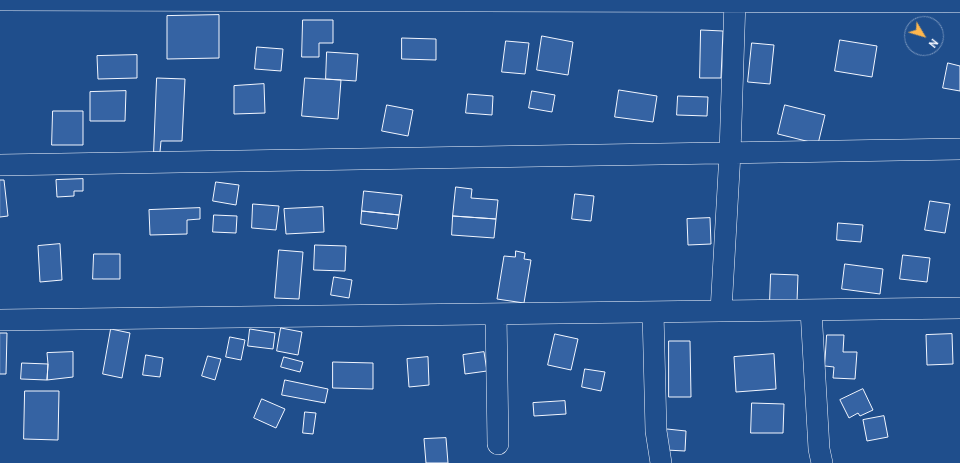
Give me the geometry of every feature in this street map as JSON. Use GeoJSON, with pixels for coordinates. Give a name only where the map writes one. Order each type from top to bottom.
{"type":"FeatureCollection","features":[{"type":"Feature","properties":{"kind":"street"},"geometry":{"type":"LineString","coordinates":[[0,0],[960,2]]}},
{"type":"Feature","properties":{"kind":"street"},"geometry":{"type":"LineString","coordinates":[[721,311],[730,153],[734,1]]}},
{"type":"Feature","properties":{"kind":"street"},"geometry":{"type":"LineString","coordinates":[[0,165],[960,149]]}},
{"type":"Feature","properties":{"kind":"street"},"geometry":{"type":"LineString","coordinates":[[0,320],[960,308]]}},
{"type":"Feature","properties":{"kind":"street"},"geometry":{"type":"LineString","coordinates":[[810,310],[819,448],[822,463]]}},
{"type":"Feature","properties":{"kind":"street"},"geometry":{"type":"LineString","coordinates":[[653,312],[656,431],[661,463]]}},
{"type":"Feature","properties":{"kind":"street"},"geometry":{"type":"LineString","coordinates":[[496,314],[498,444]]}},
{"type":"Feature","properties":{"kind":"building"},"geometry":{"type":"Polygon","coordinates":[[[219,15],[219,58],[167,59],[167,16],[219,15]]]}},
{"type":"Feature","properties":{"kind":"building"},"geometry":{"type":"Polygon","coordinates":[[[303,20],[333,20],[333,43],[319,43],[319,57],[302,57],[303,20]]]}},
{"type":"Feature","properties":{"kind":"building"},"geometry":{"type":"Polygon","coordinates":[[[701,30],[723,31],[721,78],[700,78],[701,30]]]}},
{"type":"Feature","properties":{"kind":"building"},"geometry":{"type":"Polygon","coordinates":[[[542,36],[573,42],[568,75],[537,70],[542,36]]]}},
{"type":"Feature","properties":{"kind":"building"},"geometry":{"type":"Polygon","coordinates":[[[402,38],[436,39],[436,60],[402,59],[402,38]]]}},
{"type":"Feature","properties":{"kind":"building"},"geometry":{"type":"Polygon","coordinates":[[[840,40],[877,46],[872,77],[835,71],[840,40]]]}},
{"type":"Feature","properties":{"kind":"building"},"geometry":{"type":"Polygon","coordinates":[[[506,41],[529,43],[525,74],[502,72],[506,41]]]}},
{"type":"Feature","properties":{"kind":"building"},"geometry":{"type":"Polygon","coordinates":[[[752,43],[774,45],[770,84],[748,82],[752,43]]]}},
{"type":"Feature","properties":{"kind":"building"},"geometry":{"type":"Polygon","coordinates":[[[257,47],[283,49],[281,71],[255,69],[257,47]]]}},
{"type":"Feature","properties":{"kind":"building"},"geometry":{"type":"Polygon","coordinates":[[[327,52],[358,54],[356,81],[326,79],[327,52]]]}},
{"type":"Feature","properties":{"kind":"building"},"geometry":{"type":"Polygon","coordinates":[[[137,55],[137,78],[98,79],[97,56],[137,55]]]}},
{"type":"Feature","properties":{"kind":"building"},"geometry":{"type":"Polygon","coordinates":[[[948,63],[960,66],[960,91],[943,88],[948,63]]]}},
{"type":"Feature","properties":{"kind":"building"},"geometry":{"type":"Polygon","coordinates":[[[157,78],[185,79],[182,141],[161,141],[160,152],[154,152],[157,78]]]}},
{"type":"Feature","properties":{"kind":"building"},"geometry":{"type":"Polygon","coordinates":[[[305,78],[341,80],[338,119],[302,116],[305,78]]]}},
{"type":"Feature","properties":{"kind":"building"},"geometry":{"type":"Polygon","coordinates":[[[264,84],[265,113],[234,114],[234,86],[264,84]]]}},
{"type":"Feature","properties":{"kind":"building"},"geometry":{"type":"Polygon","coordinates":[[[619,90],[657,96],[653,122],[615,117],[619,90]]]}},
{"type":"Feature","properties":{"kind":"building"},"geometry":{"type":"Polygon","coordinates":[[[126,91],[125,121],[90,121],[90,92],[126,91]]]}},
{"type":"Feature","properties":{"kind":"building"},"geometry":{"type":"Polygon","coordinates":[[[532,91],[555,95],[552,112],[529,108],[532,91]]]}},
{"type":"Feature","properties":{"kind":"building"},"geometry":{"type":"Polygon","coordinates":[[[468,94],[493,96],[492,115],[466,113],[468,94]]]}},
{"type":"Feature","properties":{"kind":"building"},"geometry":{"type":"Polygon","coordinates":[[[678,96],[708,97],[707,116],[677,115],[678,96]]]}},
{"type":"Feature","properties":{"kind":"building"},"geometry":{"type":"Polygon","coordinates":[[[387,105],[413,110],[408,136],[382,131],[387,105]]]}},
{"type":"Feature","properties":{"kind":"building"},"geometry":{"type":"Polygon","coordinates":[[[785,105],[825,115],[818,144],[778,134],[785,105]]]}},
{"type":"Feature","properties":{"kind":"building"},"geometry":{"type":"Polygon","coordinates":[[[53,111],[83,111],[83,145],[52,145],[53,111]]]}},
{"type":"Feature","properties":{"kind":"building"},"geometry":{"type":"Polygon","coordinates":[[[83,179],[83,191],[74,191],[74,196],[57,197],[56,180],[83,179]]]}},
{"type":"Feature","properties":{"kind":"building"},"geometry":{"type":"Polygon","coordinates":[[[0,180],[4,180],[8,216],[0,217],[0,180]]]}},
{"type":"Feature","properties":{"kind":"building"},"geometry":{"type":"Polygon","coordinates":[[[216,182],[239,185],[236,205],[213,201],[216,182]]]}},
{"type":"Feature","properties":{"kind":"building"},"geometry":{"type":"Polygon","coordinates":[[[456,187],[472,189],[471,198],[498,200],[496,219],[453,216],[456,187]]]}},
{"type":"Feature","properties":{"kind":"building"},"geometry":{"type":"Polygon","coordinates":[[[364,191],[402,195],[399,215],[362,211],[364,191]]]}},
{"type":"Feature","properties":{"kind":"building"},"geometry":{"type":"Polygon","coordinates":[[[575,194],[594,196],[591,221],[572,219],[575,194]]]}},
{"type":"Feature","properties":{"kind":"building"},"geometry":{"type":"Polygon","coordinates":[[[930,201],[950,204],[945,233],[925,230],[930,201]]]}},
{"type":"Feature","properties":{"kind":"building"},"geometry":{"type":"Polygon","coordinates":[[[253,204],[279,206],[276,230],[252,228],[253,204]]]}},
{"type":"Feature","properties":{"kind":"building"},"geometry":{"type":"Polygon","coordinates":[[[323,207],[324,232],[286,234],[284,209],[323,207]]]}},
{"type":"Feature","properties":{"kind":"building"},"geometry":{"type":"Polygon","coordinates":[[[200,208],[200,219],[187,220],[187,234],[150,235],[149,210],[200,208]]]}},
{"type":"Feature","properties":{"kind":"building"},"geometry":{"type":"Polygon","coordinates":[[[362,211],[399,215],[397,229],[361,224],[362,211]]]}},
{"type":"Feature","properties":{"kind":"building"},"geometry":{"type":"Polygon","coordinates":[[[214,215],[237,216],[236,233],[213,232],[214,215]]]}},
{"type":"Feature","properties":{"kind":"building"},"geometry":{"type":"Polygon","coordinates":[[[453,216],[496,219],[494,238],[452,235],[453,216]]]}},
{"type":"Feature","properties":{"kind":"building"},"geometry":{"type":"Polygon","coordinates":[[[710,218],[711,244],[688,245],[687,219],[710,218]]]}},
{"type":"Feature","properties":{"kind":"building"},"geometry":{"type":"Polygon","coordinates":[[[838,223],[863,225],[861,242],[837,240],[838,223]]]}},
{"type":"Feature","properties":{"kind":"building"},"geometry":{"type":"Polygon","coordinates":[[[60,244],[62,280],[40,282],[38,246],[60,244]]]}},
{"type":"Feature","properties":{"kind":"building"},"geometry":{"type":"Polygon","coordinates":[[[315,245],[346,246],[345,271],[314,270],[315,245]]]}},
{"type":"Feature","properties":{"kind":"building"},"geometry":{"type":"Polygon","coordinates":[[[279,250],[303,252],[299,299],[275,298],[279,250]]]}},
{"type":"Feature","properties":{"kind":"building"},"geometry":{"type":"Polygon","coordinates":[[[516,251],[525,253],[524,259],[531,260],[524,303],[497,299],[504,256],[515,257],[516,251]]]}},
{"type":"Feature","properties":{"kind":"building"},"geometry":{"type":"Polygon","coordinates":[[[94,254],[120,254],[120,279],[93,279],[94,254]]]}},
{"type":"Feature","properties":{"kind":"building"},"geometry":{"type":"Polygon","coordinates":[[[903,255],[930,258],[927,282],[900,279],[903,255]]]}},
{"type":"Feature","properties":{"kind":"building"},"geometry":{"type":"Polygon","coordinates":[[[845,264],[883,269],[880,294],[842,289],[845,264]]]}},
{"type":"Feature","properties":{"kind":"building"},"geometry":{"type":"Polygon","coordinates":[[[771,274],[798,275],[797,302],[770,301],[771,274]]]}},
{"type":"Feature","properties":{"kind":"building"},"geometry":{"type":"Polygon","coordinates":[[[334,277],[352,280],[349,298],[331,295],[334,277]]]}},
{"type":"Feature","properties":{"kind":"building"},"geometry":{"type":"Polygon","coordinates":[[[281,328],[302,332],[298,355],[277,351],[281,328]]]}},
{"type":"Feature","properties":{"kind":"building"},"geometry":{"type":"Polygon","coordinates":[[[111,329],[130,333],[122,378],[103,374],[111,329]]]}},
{"type":"Feature","properties":{"kind":"building"},"geometry":{"type":"Polygon","coordinates":[[[250,329],[275,333],[273,349],[248,346],[250,329]]]}},
{"type":"Feature","properties":{"kind":"building"},"geometry":{"type":"Polygon","coordinates":[[[0,333],[7,333],[6,374],[0,374],[0,333]]]}},
{"type":"Feature","properties":{"kind":"building"},"geometry":{"type":"Polygon","coordinates":[[[555,334],[578,339],[571,370],[548,365],[555,334]]]}},
{"type":"Feature","properties":{"kind":"building"},"geometry":{"type":"Polygon","coordinates":[[[952,334],[953,364],[927,365],[926,335],[952,334]]]}},
{"type":"Feature","properties":{"kind":"building"},"geometry":{"type":"Polygon","coordinates":[[[827,335],[844,335],[843,352],[857,352],[855,379],[833,378],[834,367],[825,366],[827,335]]]}},
{"type":"Feature","properties":{"kind":"building"},"geometry":{"type":"Polygon","coordinates":[[[230,337],[245,340],[241,360],[226,357],[230,337]]]}},
{"type":"Feature","properties":{"kind":"building"},"geometry":{"type":"Polygon","coordinates":[[[669,341],[690,341],[691,397],[669,397],[669,341]]]}},
{"type":"Feature","properties":{"kind":"building"},"geometry":{"type":"Polygon","coordinates":[[[73,352],[73,377],[47,380],[47,353],[73,352]]]}},
{"type":"Feature","properties":{"kind":"building"},"geometry":{"type":"Polygon","coordinates":[[[484,352],[487,371],[465,374],[463,355],[484,352]]]}},
{"type":"Feature","properties":{"kind":"building"},"geometry":{"type":"Polygon","coordinates":[[[774,354],[776,389],[736,392],[734,357],[774,354]]]}},
{"type":"Feature","properties":{"kind":"building"},"geometry":{"type":"Polygon","coordinates":[[[146,355],[163,358],[160,377],[143,375],[146,355]]]}},
{"type":"Feature","properties":{"kind":"building"},"geometry":{"type":"Polygon","coordinates":[[[208,356],[221,359],[215,380],[202,376],[208,356]]]}},
{"type":"Feature","properties":{"kind":"building"},"geometry":{"type":"Polygon","coordinates":[[[284,357],[303,362],[300,372],[281,367],[284,357]]]}},
{"type":"Feature","properties":{"kind":"building"},"geometry":{"type":"Polygon","coordinates":[[[428,357],[429,385],[409,387],[407,359],[428,357]]]}},
{"type":"Feature","properties":{"kind":"building"},"geometry":{"type":"Polygon","coordinates":[[[333,362],[373,363],[373,389],[333,388],[333,362]]]}},
{"type":"Feature","properties":{"kind":"building"},"geometry":{"type":"Polygon","coordinates":[[[22,363],[48,364],[47,380],[21,379],[22,363]]]}},
{"type":"Feature","properties":{"kind":"building"},"geometry":{"type":"Polygon","coordinates":[[[585,369],[605,372],[601,391],[582,387],[585,369]]]}},
{"type":"Feature","properties":{"kind":"building"},"geometry":{"type":"Polygon","coordinates":[[[285,380],[328,389],[325,403],[282,395],[285,380]]]}},
{"type":"Feature","properties":{"kind":"building"},"geometry":{"type":"Polygon","coordinates":[[[863,389],[873,410],[860,416],[858,413],[849,418],[840,400],[863,389]]]}},
{"type":"Feature","properties":{"kind":"building"},"geometry":{"type":"Polygon","coordinates":[[[25,391],[59,391],[58,440],[24,439],[25,391]]]}},
{"type":"Feature","properties":{"kind":"building"},"geometry":{"type":"Polygon","coordinates":[[[262,399],[285,409],[276,428],[254,418],[262,399]]]}},
{"type":"Feature","properties":{"kind":"building"},"geometry":{"type":"Polygon","coordinates":[[[565,401],[566,414],[534,416],[533,403],[565,401]]]}},
{"type":"Feature","properties":{"kind":"building"},"geometry":{"type":"Polygon","coordinates":[[[752,403],[784,404],[783,433],[751,433],[752,403]]]}},
{"type":"Feature","properties":{"kind":"building"},"geometry":{"type":"Polygon","coordinates":[[[305,412],[316,413],[313,434],[303,433],[305,412]]]}},
{"type":"Feature","properties":{"kind":"building"},"geometry":{"type":"Polygon","coordinates":[[[884,416],[888,437],[867,441],[863,420],[884,416]]]}},
{"type":"Feature","properties":{"kind":"building"},"geometry":{"type":"Polygon","coordinates":[[[667,429],[686,431],[685,451],[666,450],[667,429]]]}},
{"type":"Feature","properties":{"kind":"building"},"geometry":{"type":"Polygon","coordinates":[[[446,438],[448,463],[426,463],[424,439],[446,438]]]}}]}
